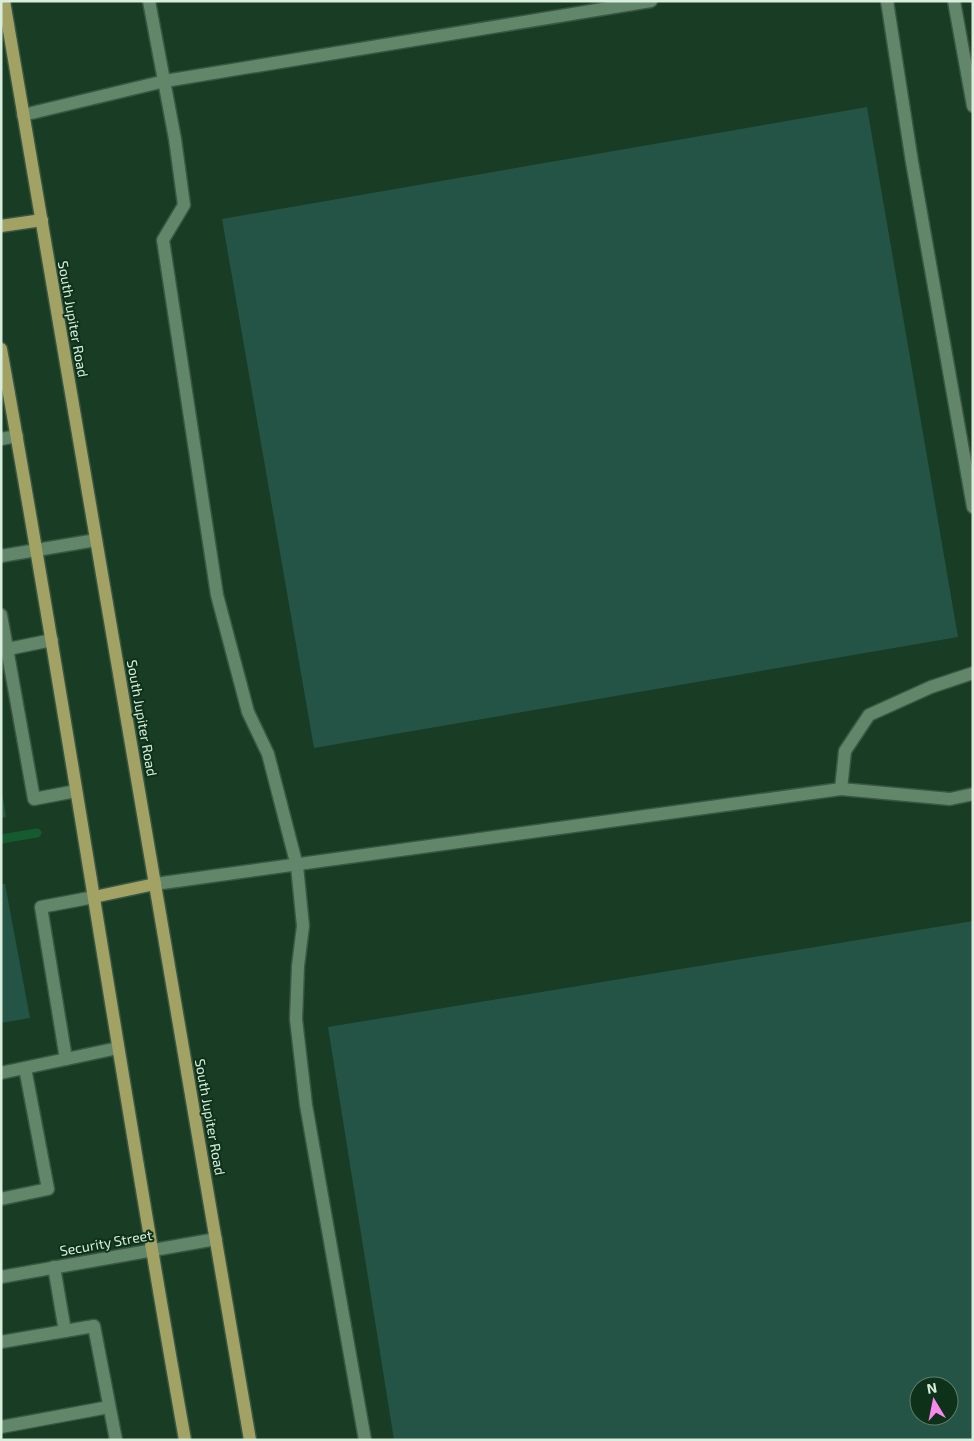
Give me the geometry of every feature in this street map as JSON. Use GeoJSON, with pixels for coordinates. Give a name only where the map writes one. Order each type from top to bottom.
{"type":"FeatureCollection","features":[{"type":"Feature","properties":{"kind":"main road","name":"South Jupiter Road"},"geometry":{"type":"LineString","coordinates":[[4,1],[250,1440]]}},
{"type":"Feature","properties":{"kind":"main road"},"geometry":{"type":"LineString","coordinates":[[1,226],[42,220]]}},
{"type":"Feature","properties":{"kind":"main road"},"geometry":{"type":"LineString","coordinates":[[1,349],[52,640],[151,1251],[185,1440]]}},
{"type":"Feature","properties":{"kind":"main road"},"geometry":{"type":"LineString","coordinates":[[94,897],[155,884]]}},
{"type":"Feature","properties":{"kind":"street"},"geometry":{"type":"LineString","coordinates":[[149,1],[176,139],[184,205],[163,240],[217,595],[248,712],[268,754],[297,866],[303,926],[298,966],[296,1019],[305,1096],[365,1440]]}},
{"type":"Feature","properties":{"kind":"street"},"geometry":{"type":"LineString","coordinates":[[24,115],[164,81],[651,1]]}},
{"type":"Feature","properties":{"kind":"street"},"geometry":{"type":"LineString","coordinates":[[887,1],[916,181],[973,507]]}},
{"type":"Feature","properties":{"kind":"street"},"geometry":{"type":"LineString","coordinates":[[954,1],[973,106]]}},
{"type":"Feature","properties":{"kind":"street"},"geometry":{"type":"LineString","coordinates":[[1,439],[17,436]]}},
{"type":"Feature","properties":{"kind":"street"},"geometry":{"type":"LineString","coordinates":[[1,556],[96,540]]}},
{"type":"Feature","properties":{"kind":"street"},"geometry":{"type":"LineString","coordinates":[[1,614],[34,799],[76,791]]}},
{"type":"Feature","properties":{"kind":"street"},"geometry":{"type":"LineString","coordinates":[[8,649],[52,640]]}},
{"type":"Feature","properties":{"kind":"street"},"geometry":{"type":"LineString","coordinates":[[841,790],[845,751],[869,715],[931,687],[973,673]]}},
{"type":"Feature","properties":{"kind":"street"},"geometry":{"type":"LineString","coordinates":[[155,884],[841,790],[950,799],[973,794]]}},
{"type":"Feature","properties":{"kind":"street"},"geometry":{"type":"LineString","coordinates":[[66,1059],[41,907],[94,897]]}},
{"type":"Feature","properties":{"kind":"street"},"geometry":{"type":"LineString","coordinates":[[1,1073],[118,1048]]}},
{"type":"Feature","properties":{"kind":"street"},"geometry":{"type":"LineString","coordinates":[[1,1199],[48,1189],[25,1068]]}},
{"type":"Feature","properties":{"kind":"street","name":"Security Street"},"geometry":{"type":"LineString","coordinates":[[1,1276],[216,1239]]}},
{"type":"Feature","properties":{"kind":"street"},"geometry":{"type":"LineString","coordinates":[[54,1267],[65,1331]]}},
{"type":"Feature","properties":{"kind":"street"},"geometry":{"type":"LineString","coordinates":[[1,1342],[94,1326],[116,1440]]}},
{"type":"Feature","properties":{"kind":"street"},"geometry":{"type":"LineString","coordinates":[[1,1427],[109,1407]]}},
{"type":"Feature","properties":{"kind":"building"},"geometry":{"type":"Polygon","coordinates":[[[867,107],[958,637],[314,748],[222,219],[867,107]]]}},
{"type":"Feature","properties":{"kind":"building"},"geometry":{"type":"Polygon","coordinates":[[[1,794],[6,817],[1,818],[1,794]]]}},
{"type":"Feature","properties":{"kind":"building"},"geometry":{"type":"Polygon","coordinates":[[[1,884],[5,884],[30,1018],[1,1023],[1,884]]]}},
{"type":"Feature","properties":{"kind":"building"},"geometry":{"type":"Polygon","coordinates":[[[973,921],[973,1440],[394,1440],[328,1027],[973,921]]]}},
{"type":"Feature","properties":{"kind":"waterway"},"geometry":{"type":"LineString","coordinates":[[1,839],[37,833]]}}]}
